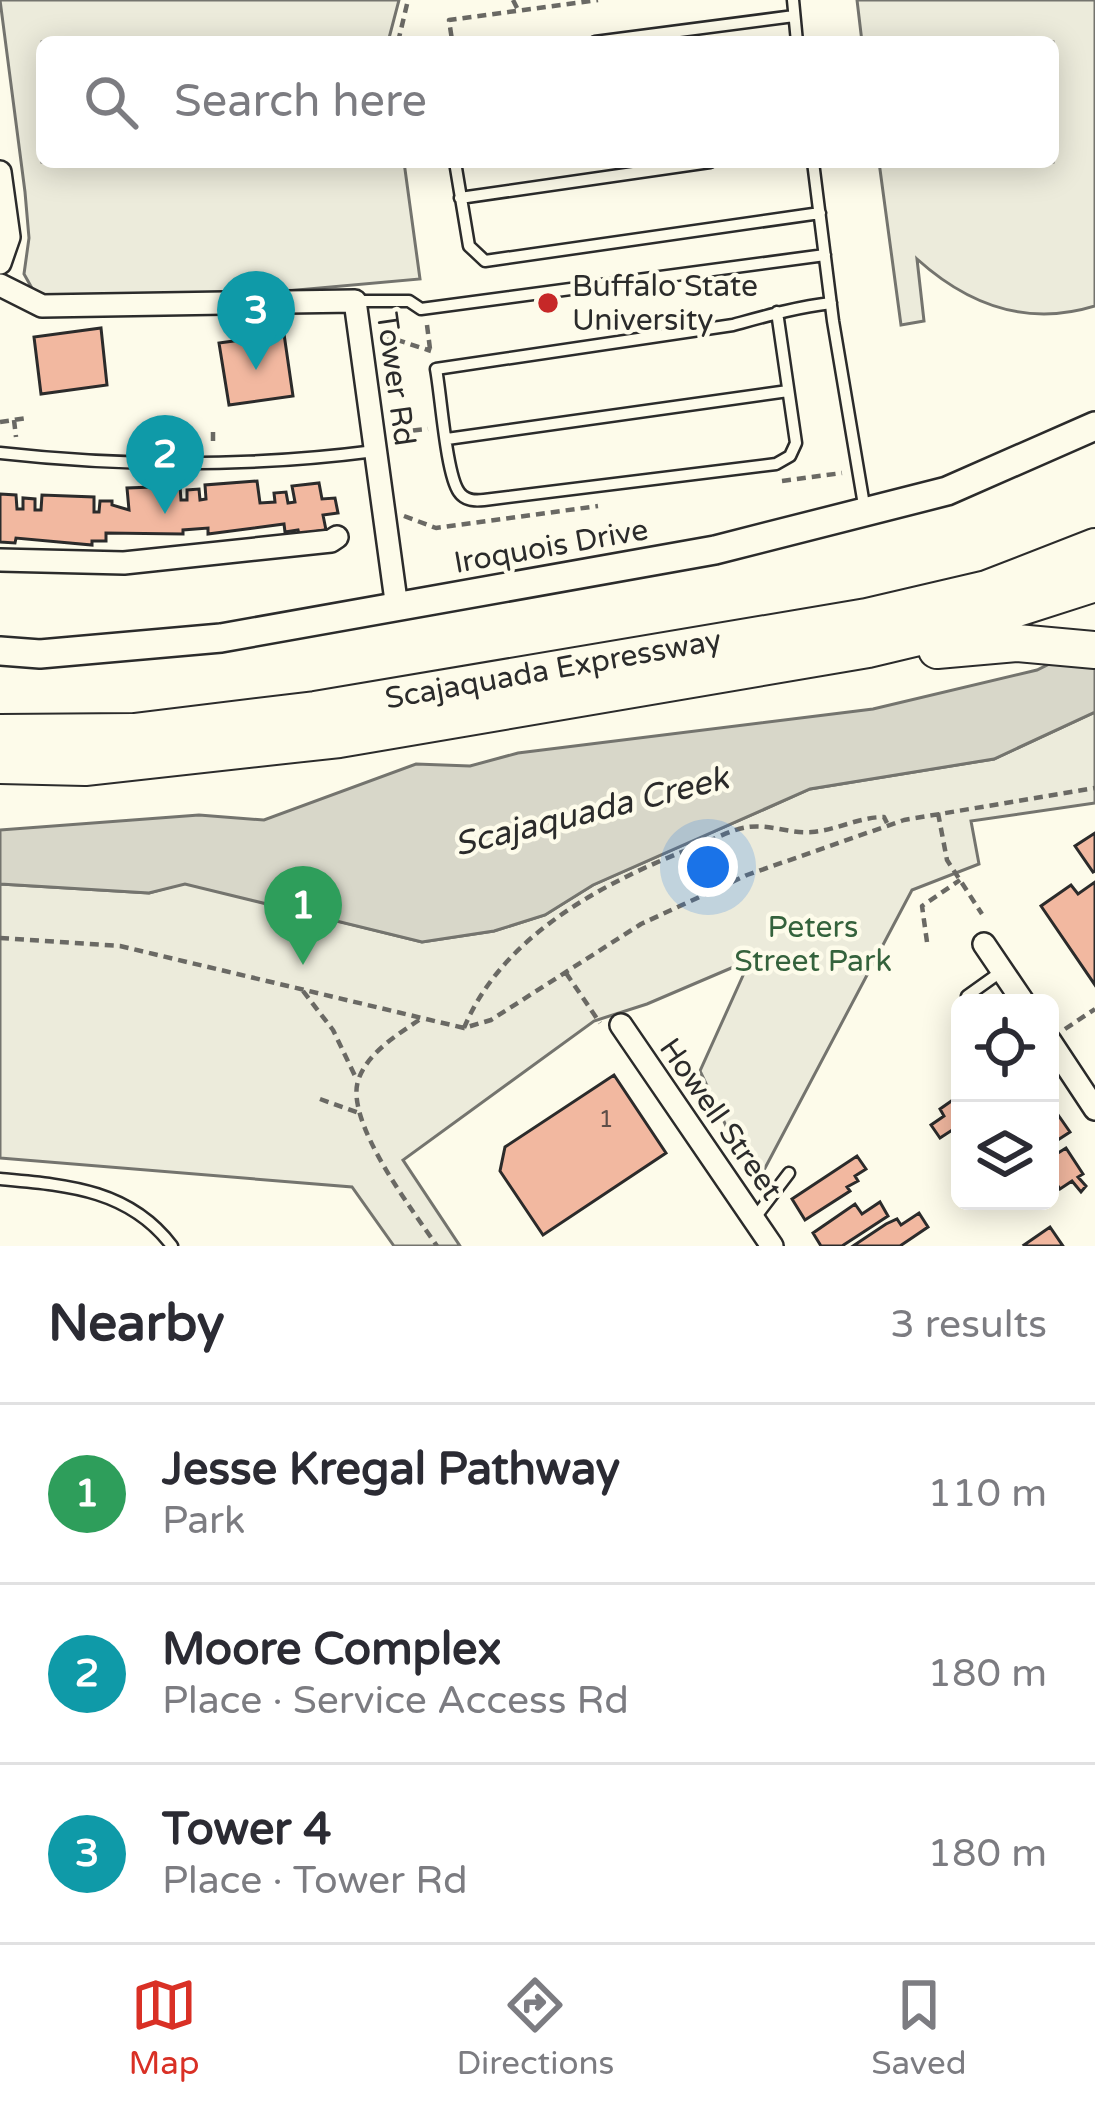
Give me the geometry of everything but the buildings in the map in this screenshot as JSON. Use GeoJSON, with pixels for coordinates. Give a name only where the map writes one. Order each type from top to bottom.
{"type":"FeatureCollection","features":[{"type":"Feature","properties":{"kind":"highway","name":"Scajaquada Expressway"},"geometry":{"type":"LineString","coordinates":[[0,733],[134,732],[315,710],[867,617],[987,589],[1095,547]]}},
{"type":"Feature","properties":{"kind":"highway","name":"Scajaquada Expressway"},"geometry":{"type":"LineString","coordinates":[[0,765],[85,767],[339,739],[868,649],[952,629],[1095,583]]}},
{"type":"Feature","properties":{"kind":"highway"},"geometry":{"type":"LineString","coordinates":[[868,649],[1057,644],[1095,650]]}},
{"type":"Feature","properties":{"kind":"street"},"geometry":{"type":"LineString","coordinates":[[0,172],[9,237],[0,263]]}},
{"type":"Feature","properties":{"kind":"street","name":"Tower Rd"},"geometry":{"type":"LineString","coordinates":[[0,285],[42,306],[355,301],[382,442],[398,608]]}},
{"type":"Feature","properties":{"kind":"street","name":"Iroquois Drive"},"geometry":{"type":"LineString","coordinates":[[0,651],[40,654],[221,638],[715,550],[947,491],[1095,426]]}},
{"type":"Feature","properties":{"kind":"street"},"geometry":{"type":"LineString","coordinates":[[0,560],[124,563],[270,551],[338,537]]}},
{"type":"Feature","properties":{"kind":"street"},"geometry":{"type":"LineString","coordinates":[[984,944],[1018,994]]}},
{"type":"Feature","properties":{"kind":"street","name":"Howell Street"},"geometry":{"type":"LineString","coordinates":[[621,1025],[772,1246]]}},
{"type":"Feature","properties":{"kind":"street"},"geometry":{"type":"LineString","coordinates":[[1059,1044],[1095,1109]]}},
{"type":"Feature","properties":{"kind":"lane"},"geometry":{"type":"LineString","coordinates":[[793,0],[796,36]]}},
{"type":"Feature","properties":{"kind":"lane"},"geometry":{"type":"LineString","coordinates":[[642,36],[794,16]]}},
{"type":"Feature","properties":{"kind":"lane"},"geometry":{"type":"LineString","coordinates":[[456,168],[469,246],[485,260],[820,213]]}},
{"type":"Feature","properties":{"kind":"lane"},"geometry":{"type":"LineString","coordinates":[[460,198],[668,168]]}},
{"type":"Feature","properties":{"kind":"lane"},"geometry":{"type":"LineString","coordinates":[[814,168],[866,514]]}},
{"type":"Feature","properties":{"kind":"lane"},"geometry":{"type":"LineString","coordinates":[[355,301],[409,301],[421,308],[825,255]]}},
{"type":"Feature","properties":{"kind":"lane"},"geometry":{"type":"LineString","coordinates":[[777,312],[796,443],[790,456],[776,464],[470,501],[459,493],[436,369],[733,325],[777,312],[831,303]]}},
{"type":"Feature","properties":{"kind":"lane"},"geometry":{"type":"LineString","coordinates":[[447,439],[788,391]]}},
{"type":"Feature","properties":{"kind":"lane"},"geometry":{"type":"LineString","coordinates":[[0,453],[202,464],[286,462],[382,442]]}},
{"type":"Feature","properties":{"kind":"lane"},"geometry":{"type":"LineString","coordinates":[[971,994],[1002,971]]}},
{"type":"Feature","properties":{"kind":"lane"},"geometry":{"type":"LineString","coordinates":[[754,1219],[789,1173]]}},
{"type":"Feature","properties":{"kind":"lane"},"geometry":{"type":"LineString","coordinates":[[0,1179],[96,1192],[128,1204],[172,1246]]}},
{"type":"Feature","properties":{"kind":"path"},"geometry":{"type":"LineString","coordinates":[[399,36],[408,0]]}},
{"type":"Feature","properties":{"kind":"path"},"geometry":{"type":"LineString","coordinates":[[513,0],[518,10]]}},
{"type":"Feature","properties":{"kind":"path"},"geometry":{"type":"LineString","coordinates":[[451,36],[449,20],[598,0]]}},
{"type":"Feature","properties":{"kind":"path"},"geometry":{"type":"LineString","coordinates":[[375,332],[428,352],[428,334]]}},
{"type":"Feature","properties":{"kind":"path"},"geometry":{"type":"LineString","coordinates":[[0,422],[27,418]]}},
{"type":"Feature","properties":{"kind":"path"},"geometry":{"type":"LineString","coordinates":[[14,420],[17,440]]}},
{"type":"Feature","properties":{"kind":"path"},"geometry":{"type":"LineString","coordinates":[[382,442],[416,430]]}},
{"type":"Feature","properties":{"kind":"path"},"geometry":{"type":"LineString","coordinates":[[213,432],[213,445]]}},
{"type":"Feature","properties":{"kind":"path"},"geometry":{"type":"LineString","coordinates":[[0,938],[120,946],[464,1028],[491,1020],[691,898],[889,825],[1095,788]]}},
{"type":"Feature","properties":{"kind":"path"},"geometry":{"type":"LineString","coordinates":[[938,813],[947,860],[982,914]]}},
{"type":"Feature","properties":{"kind":"path"},"geometry":{"type":"LineString","coordinates":[[464,1028],[473,1006],[520,946],[555,918],[650,864],[748,827],[815,832],[868,817],[884,817],[889,825]]}},
{"type":"Feature","properties":{"kind":"path"},"geometry":{"type":"LineString","coordinates":[[927,942],[922,906],[960,880]]}},
{"type":"Feature","properties":{"kind":"path"},"geometry":{"type":"LineString","coordinates":[[565,971],[608,1034],[621,1025]]}},
{"type":"Feature","properties":{"kind":"path"},"geometry":{"type":"LineString","coordinates":[[303,991],[333,1030],[357,1080],[359,1113],[391,1176],[435,1245]]}},
{"type":"Feature","properties":{"kind":"path"},"geometry":{"type":"LineString","coordinates":[[1059,1034],[1095,1009]]}},
{"type":"Feature","properties":{"kind":"path"},"geometry":{"type":"LineString","coordinates":[[357,1080],[384,1044],[419,1020]]}},
{"type":"Feature","properties":{"kind":"path"},"geometry":{"type":"LineString","coordinates":[[320,1100],[359,1113]]}},
{"type":"Feature","properties":{"kind":"green space"},"geometry":{"type":"Polygon","coordinates":[[[0,0],[399,0],[390,36],[36,36],[36,168],[405,168],[420,279],[275,292],[49,298],[33,290],[24,274],[29,238],[0,0]]]}},
{"type":"Feature","properties":{"kind":"green space"},"geometry":{"type":"Polygon","coordinates":[[[857,0],[1095,0],[1095,306],[1046,314],[1000,308],[957,289],[917,259],[924,321],[901,325],[880,168],[1059,168],[1059,36],[861,36],[857,0]]]}},
{"type":"Feature","properties":{"kind":"green space","name":"Peters Street Park"},"geometry":{"type":"Polygon","coordinates":[[[1095,712],[1095,803],[971,821],[979,864],[912,890],[755,1187],[700,1071],[750,960],[594,1021],[403,1160],[460,1246],[394,1246],[352,1187],[0,1158],[0,884],[149,893],[185,883],[422,942],[494,931],[545,915],[593,885],[810,789],[994,759],[1095,712]]]}},
{"type":"Feature","properties":{"kind":"water","name":"Scajaquada Creek"},"geometry":{"type":"Polygon","coordinates":[[[1095,641],[1095,712],[994,759],[810,789],[593,885],[545,915],[494,931],[422,942],[185,884],[149,893],[0,884],[0,830],[199,815],[264,820],[416,764],[470,766],[518,753],[873,709],[1037,670],[1095,641]]]}},
{"type":"Feature","properties":{"kind":"place","name":"Buffalo State University"},"geometry":{"type":"Point","coordinates":[548,303]}},
{"type":"Feature","properties":{"kind":"place","name":"Tower 4"},"geometry":{"type":"Point","coordinates":[256,370]}},
{"type":"Feature","properties":{"kind":"place","name":"Moore Complex"},"geometry":{"type":"Point","coordinates":[165,514]}},
{"type":"Feature","properties":{"kind":"place","name":"Jesse Kregal Pathway"},"geometry":{"type":"Point","coordinates":[303,965]}}]}
